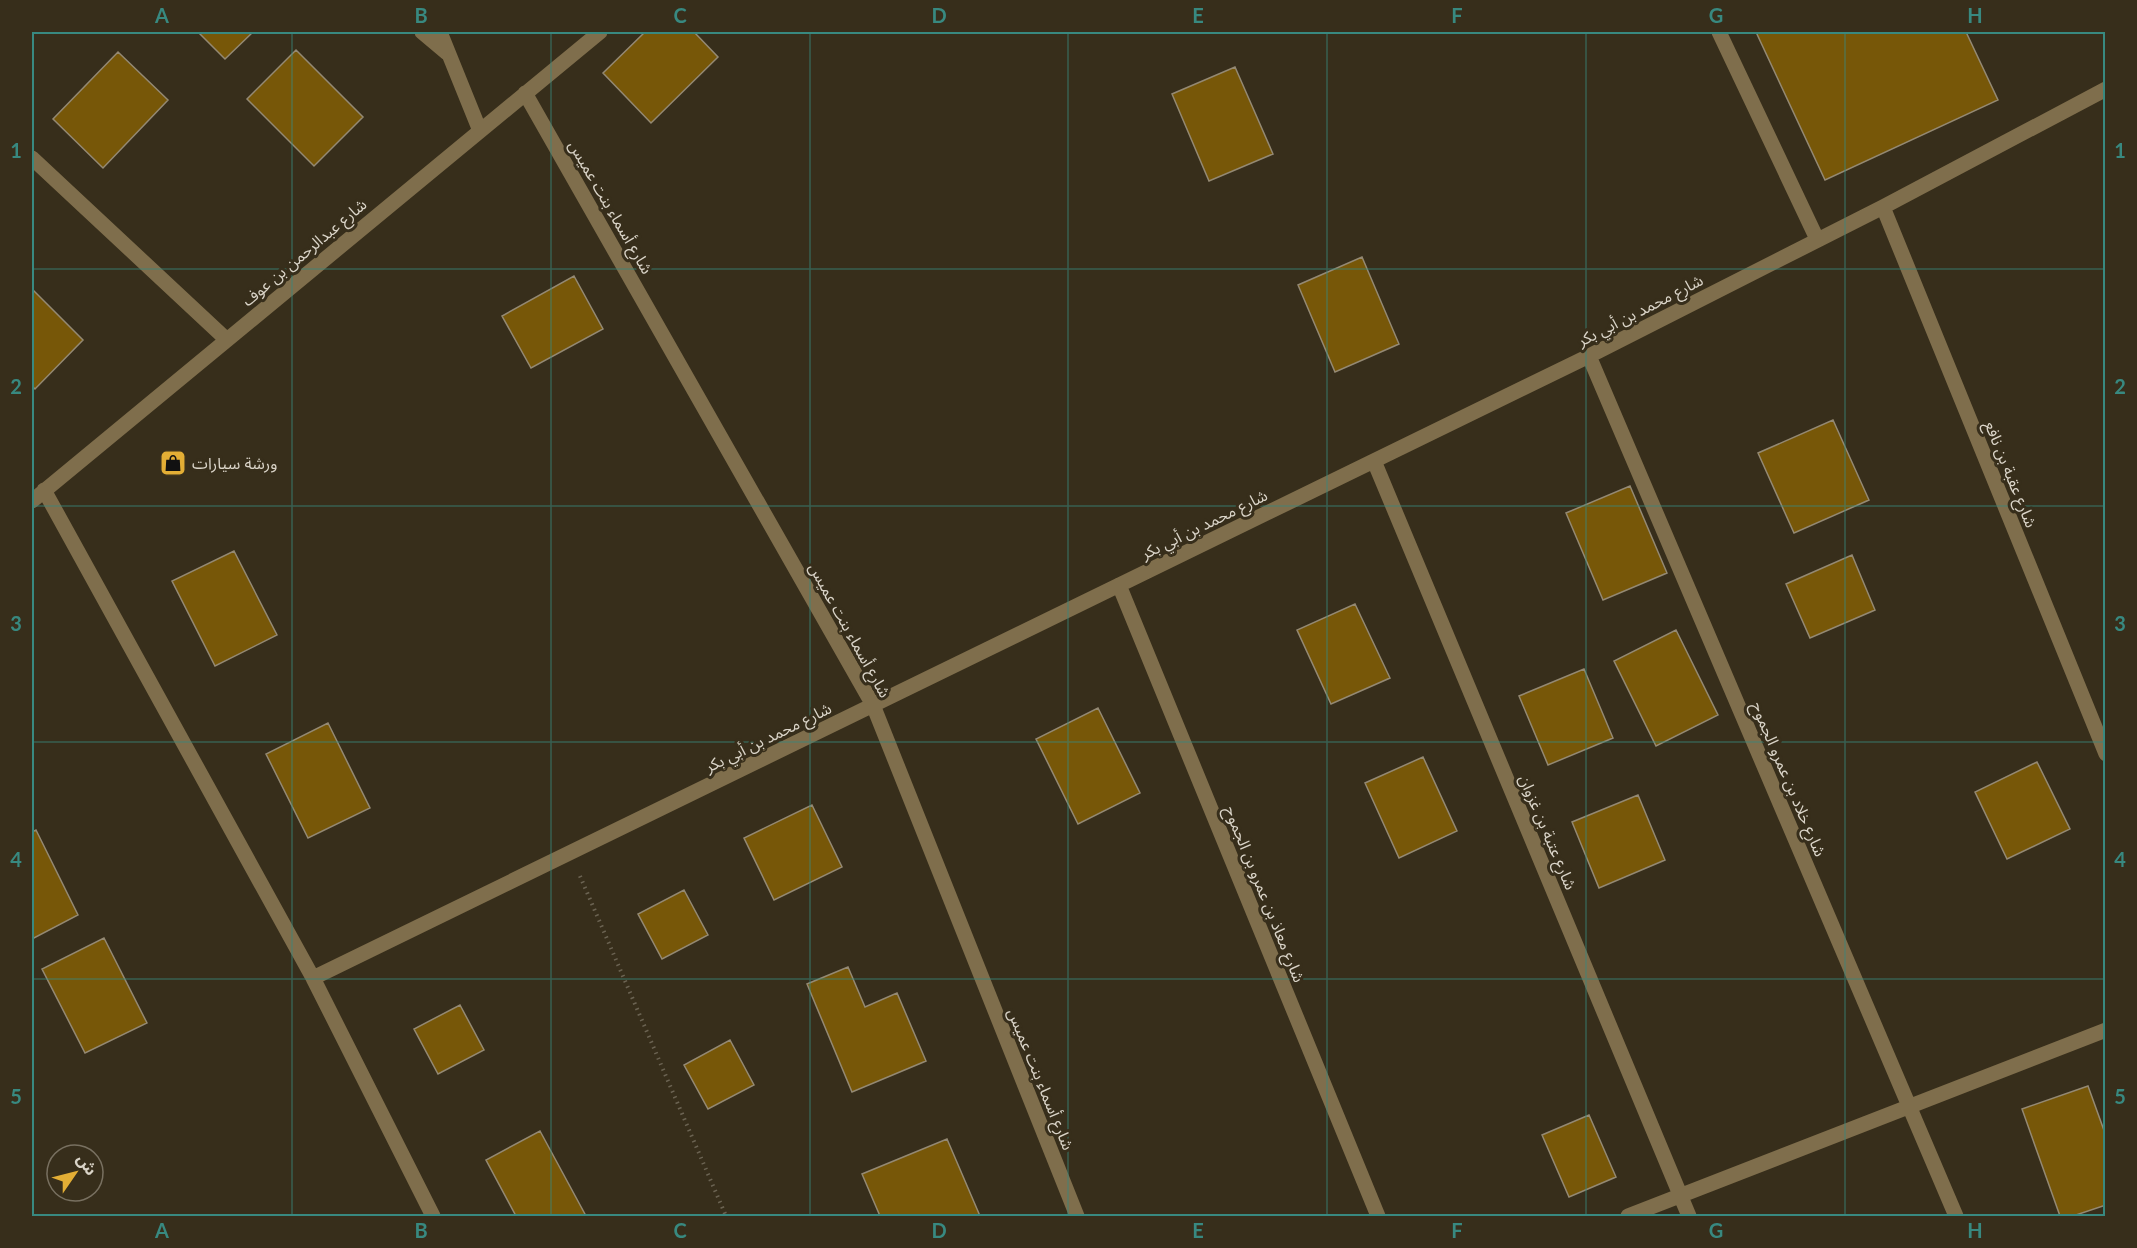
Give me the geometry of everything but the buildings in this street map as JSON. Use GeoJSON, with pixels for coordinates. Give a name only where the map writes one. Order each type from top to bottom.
{"type":"FeatureCollection","features":[{"type":"Feature","properties":{"kind":"street"},"geometry":{"type":"LineString","coordinates":[[422,32],[450,56]]}},
{"type":"Feature","properties":{"kind":"street"},"geometry":{"type":"LineString","coordinates":[[440,32],[480,131]]}},
{"type":"Feature","properties":{"kind":"street","name":"شارع عبدالرحمن بن عوف"},"geometry":{"type":"LineString","coordinates":[[32,501],[600,32]]}},
{"type":"Feature","properties":{"kind":"street"},"geometry":{"type":"LineString","coordinates":[[1719,32],[1817,239]]}},
{"type":"Feature","properties":{"kind":"street","name":"شارع محمد بن أبي بكر"},"geometry":{"type":"LineString","coordinates":[[313,978],[1589,356],[1883,207],[2106,88]]}},
{"type":"Feature","properties":{"kind":"street","name":"شارع أسماء بنت عميس"},"geometry":{"type":"LineString","coordinates":[[525,93],[873,705],[1077,1216]]}},
{"type":"Feature","properties":{"kind":"street"},"geometry":{"type":"LineString","coordinates":[[32,158],[227,340]]}},
{"type":"Feature","properties":{"kind":"street","name":"شارع عقبة بن نافع"},"geometry":{"type":"LineString","coordinates":[[1883,207],[2106,754]]}},
{"type":"Feature","properties":{"kind":"street","name":"شارع خلاد بن عمرو الجموح"},"geometry":{"type":"LineString","coordinates":[[1589,356],[1956,1216]]}},
{"type":"Feature","properties":{"kind":"street","name":"شارع عتبة بن غزوان"},"geometry":{"type":"LineString","coordinates":[[1374,461],[1689,1216]]}},
{"type":"Feature","properties":{"kind":"street"},"geometry":{"type":"LineString","coordinates":[[44,490],[313,978],[433,1216]]}},
{"type":"Feature","properties":{"kind":"street","name":"شارع معاذ بن عمرو بن الجموح"},"geometry":{"type":"LineString","coordinates":[[1119,585],[1378,1216]]}},
{"type":"Feature","properties":{"kind":"street"},"geometry":{"type":"LineString","coordinates":[[1628,1216],[2106,1030]]}},
{"type":"Feature","properties":{"kind":"path"},"geometry":{"type":"LineString","coordinates":[[570,853],[726,1216]]}},
{"type":"Feature","properties":{"kind":"place","name":"ورشة سيارات"},"geometry":{"type":"Point","coordinates":[173,463]}}]}
